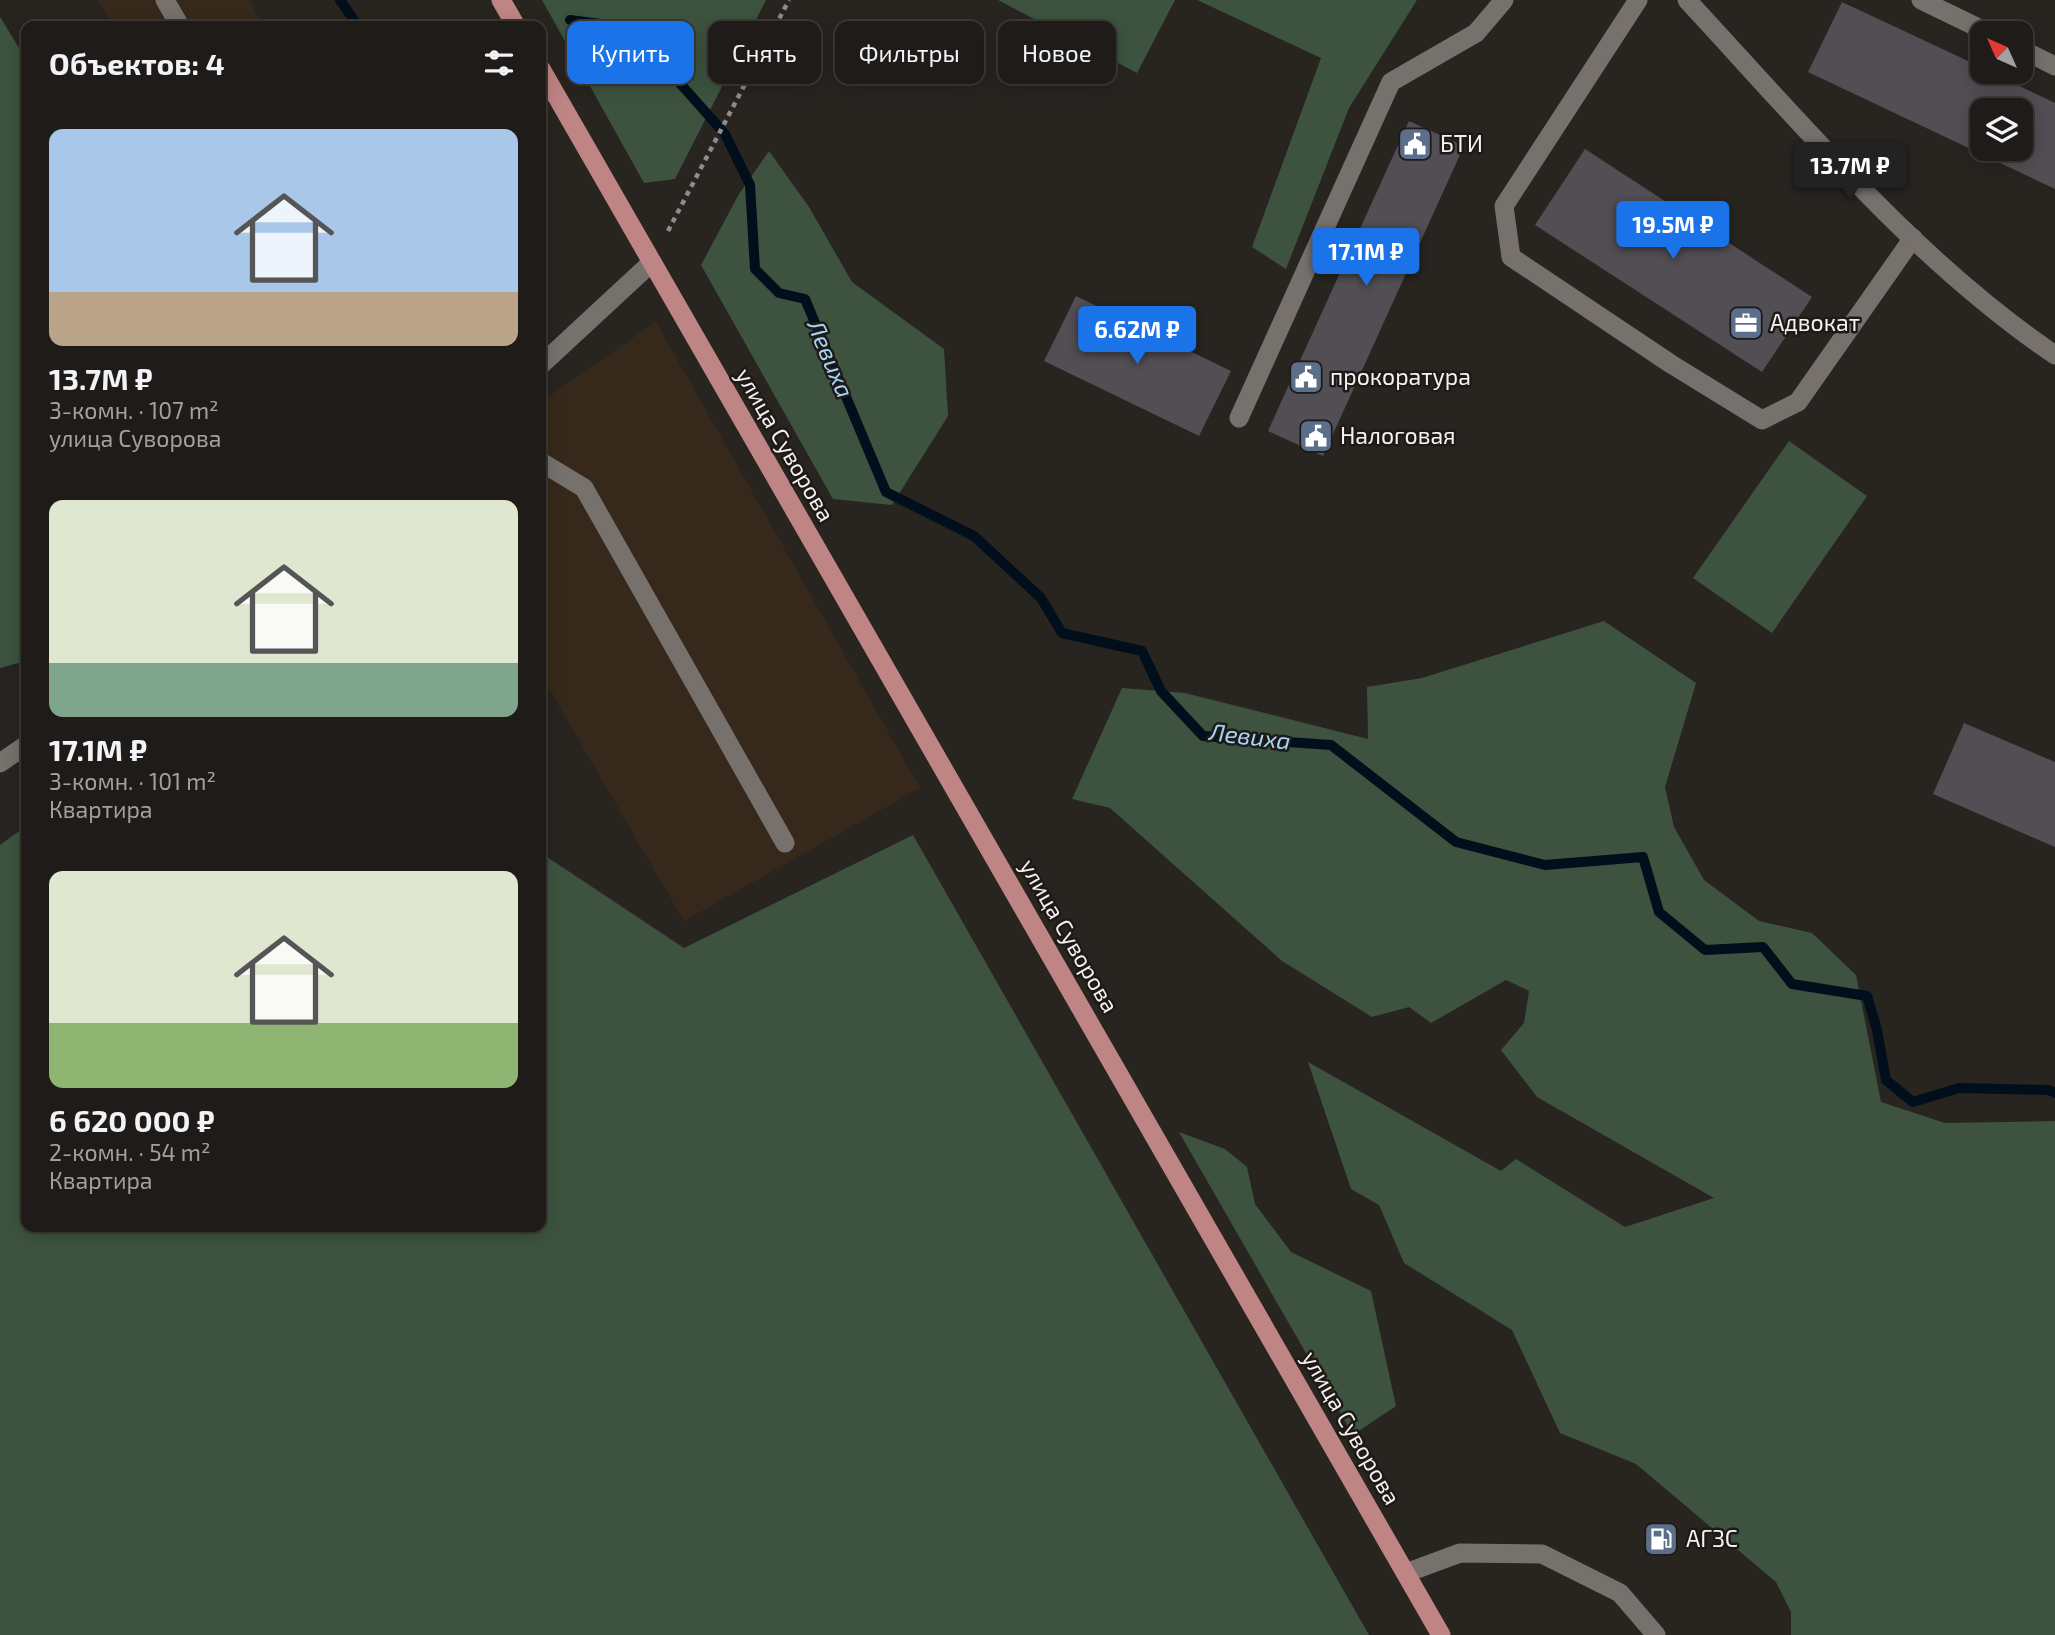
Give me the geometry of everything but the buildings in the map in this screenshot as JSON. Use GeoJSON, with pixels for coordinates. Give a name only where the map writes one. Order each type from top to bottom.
{"type":"FeatureCollection","features":[{"type":"Feature","properties":{"kind":"main road"},"geometry":{"type":"LineString","coordinates":[[501,0],[513,21]]}},
{"type":"Feature","properties":{"kind":"main road","name":"улица Суворова"},"geometry":{"type":"LineString","coordinates":[[546,78],[1441,1635]]}},
{"type":"Feature","properties":{"kind":"street"},"geometry":{"type":"LineString","coordinates":[[165,0],[177,21]]}},
{"type":"Feature","properties":{"kind":"street"},"geometry":{"type":"LineString","coordinates":[[1239,418],[1391,82],[1476,33],[1504,0]]}},
{"type":"Feature","properties":{"kind":"street"},"geometry":{"type":"LineString","coordinates":[[1638,0],[1504,206],[1511,257],[1671,364],[1762,420],[1798,402],[1913,238]]}},
{"type":"Feature","properties":{"kind":"street"},"geometry":{"type":"LineString","coordinates":[[1687,0],[1913,238],[2011,326],[2055,355]]}},
{"type":"Feature","properties":{"kind":"street"},"geometry":{"type":"LineString","coordinates":[[1921,0],[1970,24]]}},
{"type":"Feature","properties":{"kind":"street"},"geometry":{"type":"LineString","coordinates":[[2034,56],[2055,66]]}},
{"type":"Feature","properties":{"kind":"street"},"geometry":{"type":"LineString","coordinates":[[546,360],[651,263]]}},
{"type":"Feature","properties":{"kind":"street"},"geometry":{"type":"LineString","coordinates":[[546,466],[583,488],[785,843]]}},
{"type":"Feature","properties":{"kind":"street"},"geometry":{"type":"LineString","coordinates":[[0,763],[21,748]]}},
{"type":"Feature","properties":{"kind":"street"},"geometry":{"type":"LineString","coordinates":[[1406,1573],[1460,1553],[1542,1553],[1620,1593],[1656,1635]]}},
{"type":"Feature","properties":{"kind":"path"},"geometry":{"type":"LineString","coordinates":[[651,263],[789,0]]}},
{"type":"Feature","properties":{"kind":"shaded area"},"geometry":{"type":"Polygon","coordinates":[[[98,0],[249,0],[261,21],[110,21],[98,0]]]}},
{"type":"Feature","properties":{"kind":"shaded area"},"geometry":{"type":"Polygon","coordinates":[[[656,322],[920,788],[684,921],[546,684],[546,398],[656,322]]]}},
{"type":"Feature","properties":{"kind":"green space"},"geometry":{"type":"Polygon","coordinates":[[[542,0],[766,0],[755,21],[708,21],[708,84],[723,84],[675,179],[644,183],[589,84],[694,84],[694,21],[567,21],[567,45],[542,0]]]}},
{"type":"Feature","properties":{"kind":"green space"},"geometry":{"type":"Polygon","coordinates":[[[998,0],[1175,0],[1137,73],[1116,62],[1116,21],[1038,21],[998,0]]]}},
{"type":"Feature","properties":{"kind":"green space"},"geometry":{"type":"Polygon","coordinates":[[[1197,0],[1417,0],[1349,108],[1286,269],[1252,247],[1321,58],[1197,0]]]}},
{"type":"Feature","properties":{"kind":"green space"},"geometry":{"type":"Polygon","coordinates":[[[0,17],[21,51],[21,662],[0,668],[0,17]]]}},
{"type":"Feature","properties":{"kind":"green space"},"geometry":{"type":"Polygon","coordinates":[[[769,151],[809,207],[852,282],[944,349],[948,416],[892,505],[833,499],[701,265],[739,194],[769,151]]]}},
{"type":"Feature","properties":{"kind":"green space"},"geometry":{"type":"Polygon","coordinates":[[[1789,441],[1867,496],[1772,633],[1693,578],[1789,441]]]}},
{"type":"Feature","properties":{"kind":"green space"},"geometry":{"type":"Polygon","coordinates":[[[1604,621],[1696,683],[1665,787],[1674,827],[1704,880],[1759,921],[1812,933],[1856,975],[1881,1102],[1945,1123],[2055,1121],[2055,1635],[1791,1635],[1791,1612],[1776,1582],[1636,1464],[1560,1433],[1512,1330],[1404,1263],[1379,1205],[1351,1189],[1308,1062],[1501,1171],[1516,1159],[1625,1227],[1714,1198],[1537,1097],[1501,1050],[1524,1023],[1529,991],[1506,980],[1431,1023],[1409,1007],[1372,1017],[1282,961],[1110,808],[1072,799],[1122,688],[1185,693],[1368,739],[1367,687],[1422,678],[1604,621]]]}},
{"type":"Feature","properties":{"kind":"green space"},"geometry":{"type":"Polygon","coordinates":[[[21,830],[21,1232],[546,1232],[546,856],[684,948],[913,835],[1369,1635],[0,1635],[0,845],[21,830]]]}},
{"type":"Feature","properties":{"kind":"green space"},"geometry":{"type":"Polygon","coordinates":[[[1179,1132],[1225,1149],[1247,1167],[1255,1204],[1291,1252],[1371,1291],[1396,1406],[1353,1435],[1179,1132]]]}},
{"type":"Feature","properties":{"kind":"waterway","name":"Левиха"},"geometry":{"type":"LineString","coordinates":[[340,0],[355,21]]}},
{"type":"Feature","properties":{"kind":"waterway","name":"Левиха"},"geometry":{"type":"LineString","coordinates":[[570,20],[631,28],[725,134],[750,185],[755,269],[779,293],[805,299],[886,492],[974,536],[1041,598],[1062,633],[1142,651],[1161,691],[1203,736],[1331,745],[1456,842],[1545,865],[1643,857],[1659,912],[1705,950],[1763,947],[1792,984],[1867,996],[1877,1030],[1886,1080],[1913,1102],[1959,1088],[2049,1090],[2055,1093]]}},
{"type":"Feature","properties":{"kind":"place","name":"БТИ"},"geometry":{"type":"Point","coordinates":[1415,144]}},
{"type":"Feature","properties":{"kind":"place","name":"Адвокат"},"geometry":{"type":"Point","coordinates":[1746,323]}},
{"type":"Feature","properties":{"kind":"place","name":"прокоратура"},"geometry":{"type":"Point","coordinates":[1306,377]}},
{"type":"Feature","properties":{"kind":"place","name":"Налоговая"},"geometry":{"type":"Point","coordinates":[1316,436]}},
{"type":"Feature","properties":{"kind":"place","name":"АГЗС"},"geometry":{"type":"Point","coordinates":[1661,1539]}}]}
